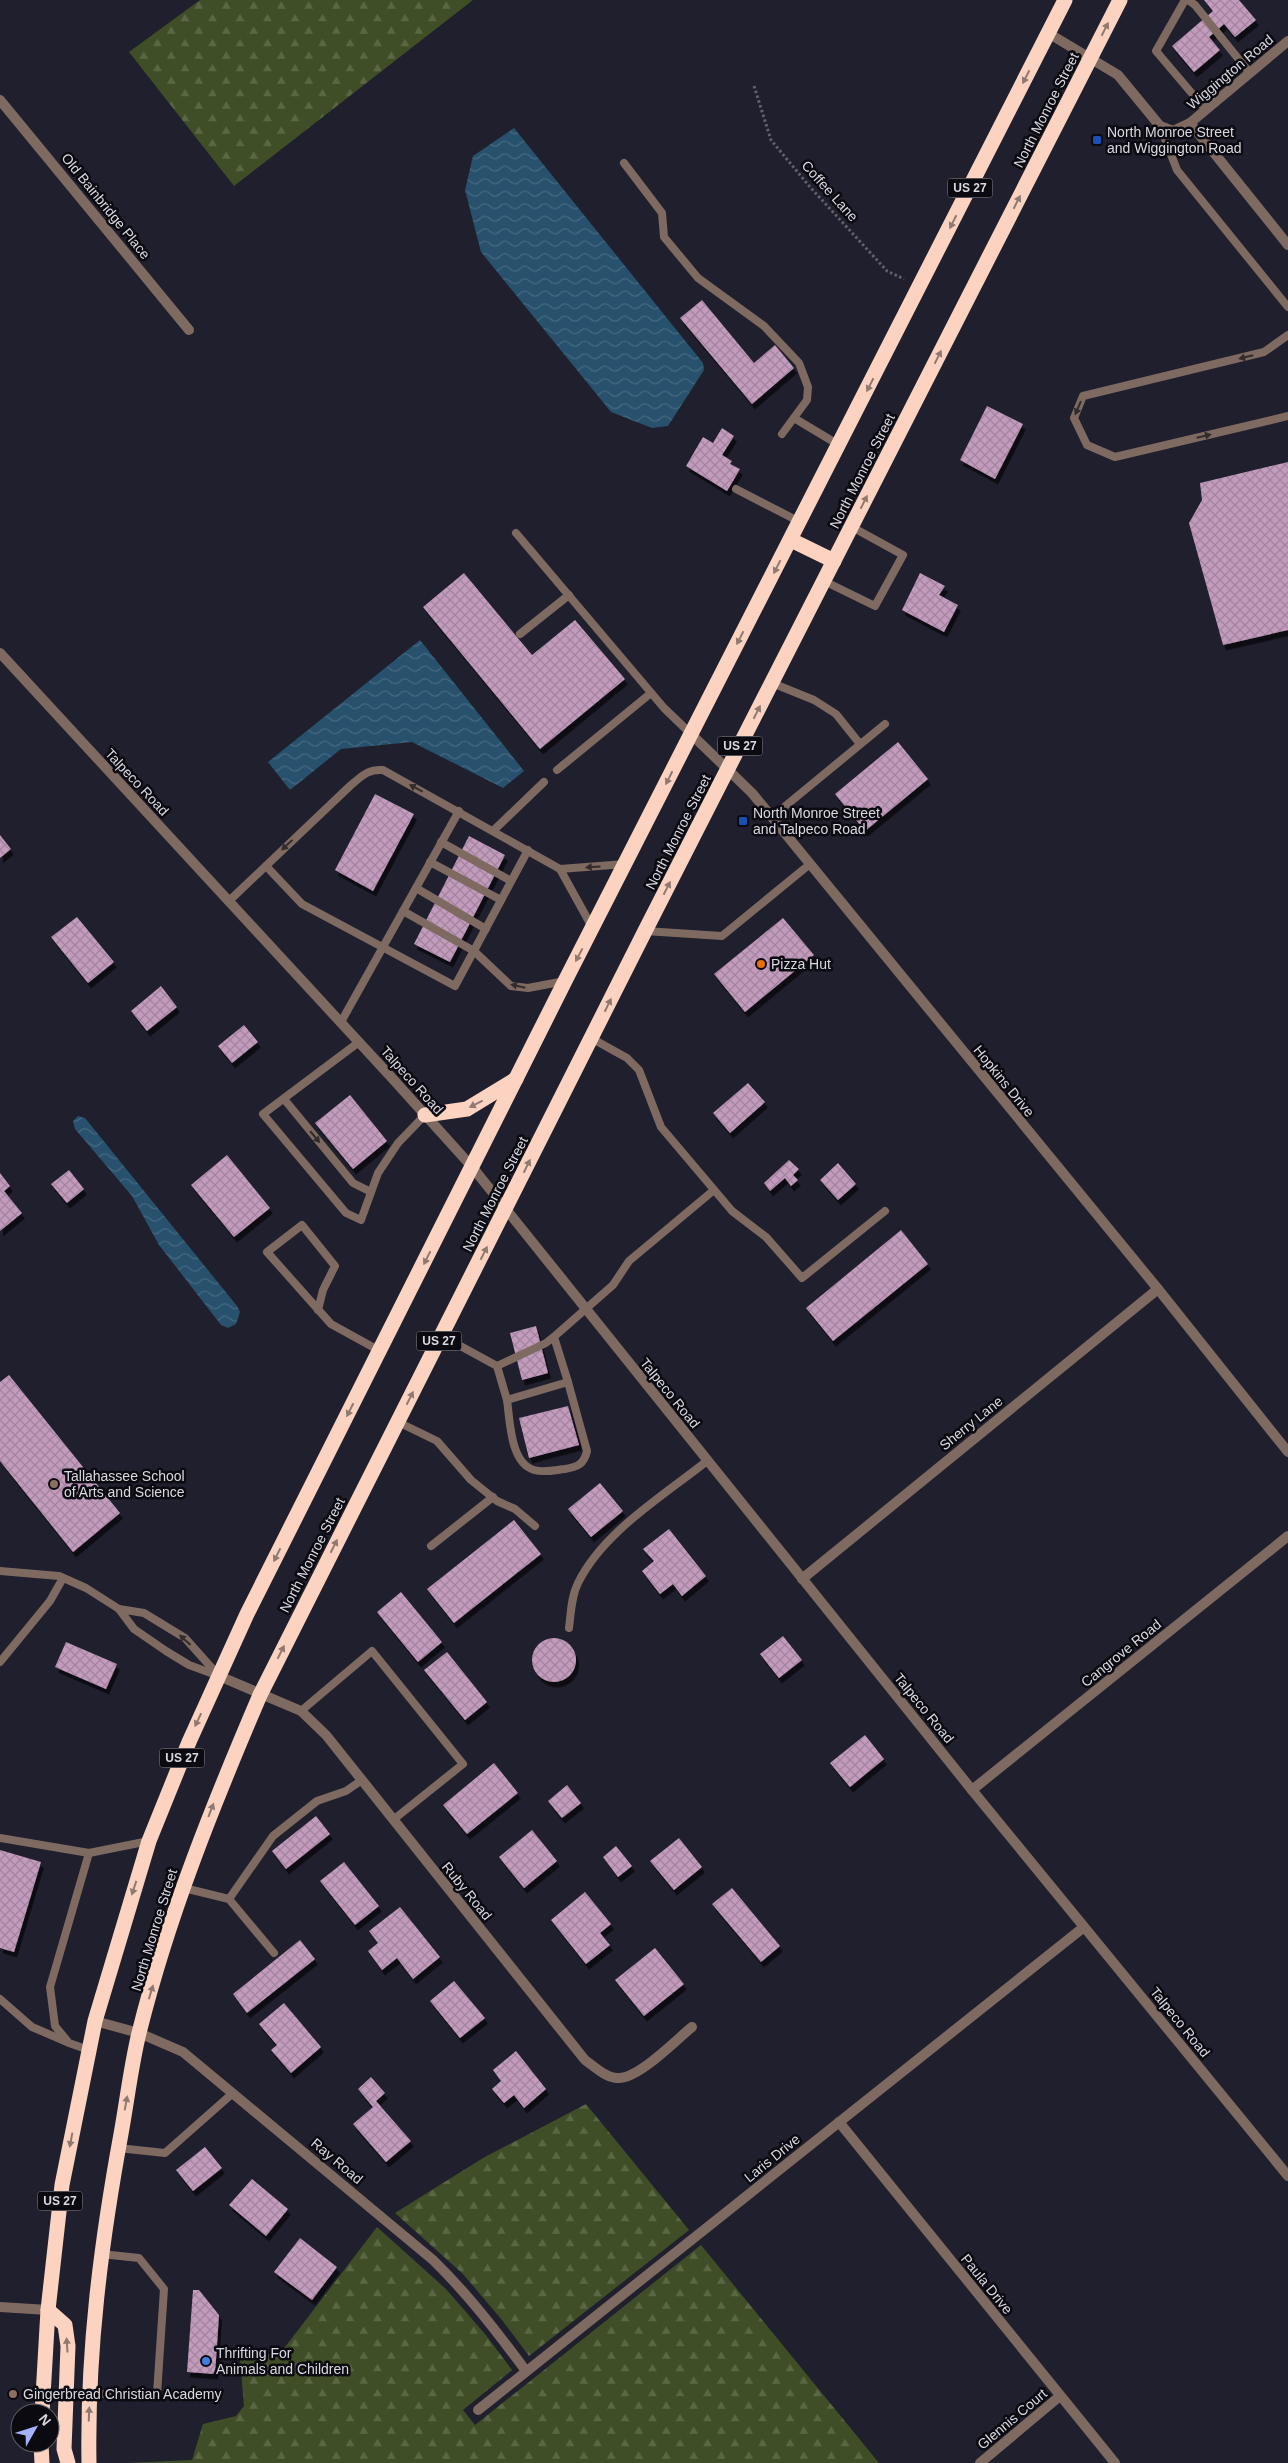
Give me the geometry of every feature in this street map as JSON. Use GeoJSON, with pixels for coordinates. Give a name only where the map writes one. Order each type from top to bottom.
{"type":"FeatureCollection","features":[{"type":"Feature","properties":{"kind":"highway","name":"US 27"},"geometry":{"type":"LineString","coordinates":[[43,2403],[48,2310],[62,2185],[95,2021],[149,1842],[188,1742],[247,1614],[518,1078],[565,981],[920,288],[1065,0]]}},
{"type":"Feature","properties":{"kind":"highway","name":"North Monroe Street"},"geometry":{"type":"LineString","coordinates":[[89,2463],[92,2328],[101,2254],[139,2033],[184,1888],[210,1813],[260,1695],[645,931],[1120,0]]}},
{"type":"Feature","properties":{"kind":"highway"},"geometry":{"type":"LineString","coordinates":[[791,540],[834,561]]}},
{"type":"Feature","properties":{"kind":"highway"},"geometry":{"type":"LineString","coordinates":[[426,1115],[467,1109],[518,1078]]}},
{"type":"Feature","properties":{"kind":"highway"},"geometry":{"type":"LineString","coordinates":[[48,2310],[65,2324],[68,2346],[64,2449],[68,2463]]}},
{"type":"Feature","properties":{"kind":"street"},"geometry":{"type":"LineString","coordinates":[[1048,33],[1118,76],[1160,126]]}},
{"type":"Feature","properties":{"kind":"street","name":"Wiggington Road"},"geometry":{"type":"LineString","coordinates":[[1160,126],[1173,131],[1190,124],[1249,72],[1288,41]]}},
{"type":"Feature","properties":{"kind":"street","name":"Old Bainbridge Place"},"geometry":{"type":"LineString","coordinates":[[0,100],[188,330]]}},
{"type":"Feature","properties":{"kind":"street"},"geometry":{"type":"LineString","coordinates":[[1190,124],[1288,245]]}},
{"type":"Feature","properties":{"kind":"street","name":"Talpeco Road"},"geometry":{"type":"LineString","coordinates":[[0,653],[341,1022],[472,1168],[972,1790],[1288,2176]]}},
{"type":"Feature","properties":{"kind":"street","name":"Hopkins Drive"},"geometry":{"type":"LineString","coordinates":[[691,734],[752,794],[772,817],[1158,1289],[1288,1452]]}},
{"type":"Feature","properties":{"kind":"street","name":"Sherry Lane"},"geometry":{"type":"LineString","coordinates":[[802,1579],[1158,1289]]}},
{"type":"Feature","properties":{"kind":"street","name":"Cangrove Road"},"geometry":{"type":"LineString","coordinates":[[972,1790],[1288,1536]]}},
{"type":"Feature","properties":{"kind":"street","name":"Ruby Road"},"geometry":{"type":"LineString","coordinates":[[218,1676],[301,1711],[326,1735],[585,2060],[608,2076],[618,2078],[632,2075],[692,2027]]}},
{"type":"Feature","properties":{"kind":"street","name":"Laris Drive"},"geometry":{"type":"LineString","coordinates":[[478,2410],[611,2306],[838,2122],[1084,1927]]}},
{"type":"Feature","properties":{"kind":"street","name":"Ray Road"},"geometry":{"type":"LineString","coordinates":[[95,2021],[139,2033],[183,2052],[433,2260],[494,2327],[526,2371]]}},
{"type":"Feature","properties":{"kind":"street","name":"Paula Drive"},"geometry":{"type":"LineString","coordinates":[[838,2122],[1115,2463]]}},
{"type":"Feature","properties":{"kind":"street"},"geometry":{"type":"LineString","coordinates":[[0,2307],[48,2310]]}},
{"type":"Feature","properties":{"kind":"street","name":"Glennis Court"},"geometry":{"type":"LineString","coordinates":[[980,2463],[1060,2396]]}},
{"type":"Feature","properties":{"kind":"lane"},"geometry":{"type":"LineString","coordinates":[[1206,110],[1156,51],[1186,0],[1195,5],[1249,72]]}},
{"type":"Feature","properties":{"kind":"lane"},"geometry":{"type":"LineString","coordinates":[[1160,126],[1177,170],[1288,307]]}},
{"type":"Feature","properties":{"kind":"lane"},"geometry":{"type":"LineString","coordinates":[[624,163],[662,213],[664,236],[698,278],[764,326],[799,363],[808,387],[807,400],[782,434]]}},
{"type":"Feature","properties":{"kind":"lane"},"geometry":{"type":"LineString","coordinates":[[1288,334],[1264,352],[1083,396],[1074,418],[1088,444],[1116,457],[1288,416]]}},
{"type":"Feature","properties":{"kind":"lane"},"geometry":{"type":"LineString","coordinates":[[794,418],[840,444]]}},
{"type":"Feature","properties":{"kind":"lane"},"geometry":{"type":"LineString","coordinates":[[736,489],[800,522]]}},
{"type":"Feature","properties":{"kind":"lane"},"geometry":{"type":"LineString","coordinates":[[824,581],[875,606],[903,555],[852,527]]}},
{"type":"Feature","properties":{"kind":"lane"},"geometry":{"type":"LineString","coordinates":[[516,533],[652,693],[691,734]]}},
{"type":"Feature","properties":{"kind":"lane"},"geometry":{"type":"LineString","coordinates":[[520,634],[568,595]]}},
{"type":"Feature","properties":{"kind":"lane"},"geometry":{"type":"LineString","coordinates":[[772,683],[814,700],[836,714],[860,744]]}},
{"type":"Feature","properties":{"kind":"lane"},"geometry":{"type":"LineString","coordinates":[[556,770],[652,693]]}},
{"type":"Feature","properties":{"kind":"lane"},"geometry":{"type":"LineString","coordinates":[[772,817],[885,724]]}},
{"type":"Feature","properties":{"kind":"lane"},"geometry":{"type":"LineString","coordinates":[[229,901],[351,785],[366,772],[373,769],[383,770],[560,869],[593,929]]}},
{"type":"Feature","properties":{"kind":"lane"},"geometry":{"type":"LineString","coordinates":[[493,831],[544,782]]}},
{"type":"Feature","properties":{"kind":"lane"},"geometry":{"type":"LineString","coordinates":[[341,1022],[459,811]]}},
{"type":"Feature","properties":{"kind":"lane"},"geometry":{"type":"LineString","coordinates":[[441,842],[511,880]]}},
{"type":"Feature","properties":{"kind":"lane"},"geometry":{"type":"LineString","coordinates":[[266,866],[302,904],[455,986],[528,850]]}},
{"type":"Feature","properties":{"kind":"lane"},"geometry":{"type":"LineString","coordinates":[[430,862],[501,900]]}},
{"type":"Feature","properties":{"kind":"lane"},"geometry":{"type":"LineString","coordinates":[[560,869],[626,864]]}},
{"type":"Feature","properties":{"kind":"lane"},"geometry":{"type":"LineString","coordinates":[[645,931],[722,936],[810,864]]}},
{"type":"Feature","properties":{"kind":"lane"},"geometry":{"type":"LineString","coordinates":[[416,888],[486,929]]}},
{"type":"Feature","properties":{"kind":"lane"},"geometry":{"type":"LineString","coordinates":[[403,911],[474,951],[511,986],[528,988],[565,981]]}},
{"type":"Feature","properties":{"kind":"lane"},"geometry":{"type":"LineString","coordinates":[[591,1038],[627,1058],[639,1070],[661,1128],[732,1212],[766,1237],[802,1278],[885,1212]]}},
{"type":"Feature","properties":{"kind":"lane"},"geometry":{"type":"LineString","coordinates":[[359,1042],[263,1114],[346,1213],[361,1220],[378,1173],[398,1143],[426,1115]]}},
{"type":"Feature","properties":{"kind":"lane"},"geometry":{"type":"LineString","coordinates":[[284,1099],[352,1183],[371,1192]]}},
{"type":"Feature","properties":{"kind":"lane"},"geometry":{"type":"LineString","coordinates":[[497,1366],[546,1343],[554,1337],[613,1285],[629,1261],[714,1190]]}},
{"type":"Feature","properties":{"kind":"lane"},"geometry":{"type":"LineString","coordinates":[[318,1310],[322,1290],[335,1266],[302,1226],[267,1252],[330,1324],[380,1351]]}},
{"type":"Feature","properties":{"kind":"lane"},"geometry":{"type":"LineString","coordinates":[[442,1336],[497,1366],[507,1400],[516,1448],[520,1459],[526,1466],[542,1472],[576,1467],[585,1459],[587,1451],[554,1337]]}},
{"type":"Feature","properties":{"kind":"lane"},"geometry":{"type":"LineString","coordinates":[[507,1400],[568,1382]]}},
{"type":"Feature","properties":{"kind":"lane"},"geometry":{"type":"LineString","coordinates":[[398,1422],[437,1441],[471,1480],[493,1497],[515,1509],[535,1526]]}},
{"type":"Feature","properties":{"kind":"lane"},"geometry":{"type":"LineString","coordinates":[[569,1628],[572,1602],[577,1585],[587,1567],[604,1546],[619,1531],[707,1461]]}},
{"type":"Feature","properties":{"kind":"lane"},"geometry":{"type":"LineString","coordinates":[[432,1546],[493,1497]]}},
{"type":"Feature","properties":{"kind":"lane"},"geometry":{"type":"LineString","coordinates":[[0,1571],[43,1574],[63,1578],[86,1588],[119,1609],[134,1628],[166,1651],[189,1665],[218,1676]]}},
{"type":"Feature","properties":{"kind":"lane"},"geometry":{"type":"LineString","coordinates":[[0,1662],[50,1601],[63,1578]]}},
{"type":"Feature","properties":{"kind":"lane"},"geometry":{"type":"LineString","coordinates":[[119,1609],[144,1613],[185,1638],[218,1676]]}},
{"type":"Feature","properties":{"kind":"lane"},"geometry":{"type":"LineString","coordinates":[[301,1711],[372,1651],[463,1764],[393,1820]]}},
{"type":"Feature","properties":{"kind":"lane"},"geometry":{"type":"LineString","coordinates":[[229,1899],[273,1836],[317,1801],[346,1791],[362,1780]]}},
{"type":"Feature","properties":{"kind":"lane"},"geometry":{"type":"LineString","coordinates":[[0,1838],[89,1853],[149,1842]]}},
{"type":"Feature","properties":{"kind":"lane"},"geometry":{"type":"LineString","coordinates":[[69,2043],[54,2026],[50,1987],[89,1853]]}},
{"type":"Feature","properties":{"kind":"lane"},"geometry":{"type":"LineString","coordinates":[[184,1888],[229,1899],[274,1953]]}},
{"type":"Feature","properties":{"kind":"lane"},"geometry":{"type":"LineString","coordinates":[[0,1998],[32,2027],[90,2050]]}},
{"type":"Feature","properties":{"kind":"lane"},"geometry":{"type":"LineString","coordinates":[[118,2148],[165,2153],[233,2093]]}},
{"type":"Feature","properties":{"kind":"lane"},"geometry":{"type":"LineString","coordinates":[[90,2394],[157,2394],[164,2290],[139,2258],[101,2254]]}},
{"type":"Feature","properties":{"kind":"path","name":"Coffee Lane"},"geometry":{"type":"LineString","coordinates":[[754,86],[771,140],[810,187],[887,271],[920,288]]}},
{"type":"Feature","properties":{"kind":"green space"},"geometry":{"type":"Polygon","coordinates":[[[200,0],[473,0],[234,186],[129,52],[200,0]]]}},
{"type":"Feature","properties":{"kind":"green space"},"geometry":{"type":"Polygon","coordinates":[[[586,2104],[689,2230],[529,2356],[502,2320],[463,2274],[395,2213],[483,2158],[586,2104]]]}},
{"type":"Feature","properties":{"kind":"green space"},"geometry":{"type":"Polygon","coordinates":[[[377,2227],[446,2289],[485,2334],[512,2370],[463,2410],[475,2425],[701,2245],[879,2463],[126,2463],[192,2460],[203,2424],[236,2416],[244,2406],[240,2360],[282,2351],[377,2227]]]}},
{"type":"Feature","properties":{"kind":"water"},"geometry":{"type":"Polygon","coordinates":[[[514,128],[703,363],[704,370],[668,426],[652,428],[611,412],[481,252],[465,190],[473,156],[514,128]]]}},
{"type":"Feature","properties":{"kind":"water"},"geometry":{"type":"Polygon","coordinates":[[[420,640],[524,771],[503,788],[412,742],[341,749],[290,790],[268,762],[420,640]]]}},
{"type":"Feature","properties":{"kind":"water"},"geometry":{"type":"Polygon","coordinates":[[[78,1116],[85,1118],[237,1306],[240,1312],[236,1324],[228,1328],[221,1325],[159,1245],[132,1196],[75,1129],[73,1121],[78,1116]]]}},
{"type":"Feature","properties":{"kind":"building"},"geometry":{"type":"Polygon","coordinates":[[[1204,0],[1239,0],[1256,20],[1235,37],[1224,24],[1209,37],[1220,50],[1194,72],[1172,46],[1213,11],[1204,0]]]}},
{"type":"Feature","properties":{"kind":"building"},"geometry":{"type":"Polygon","coordinates":[[[702,300],[754,363],[775,345],[794,368],[752,404],[680,318],[702,300]]]}},
{"type":"Feature","properties":{"kind":"building"},"geometry":{"type":"Polygon","coordinates":[[[987,406],[1023,424],[995,479],[960,460],[987,406]]]}},
{"type":"Feature","properties":{"kind":"building"},"geometry":{"type":"Polygon","coordinates":[[[722,428],[734,436],[722,455],[732,461],[730,464],[740,469],[727,491],[686,466],[703,437],[713,443],[722,428]]]}},
{"type":"Feature","properties":{"kind":"building"},"geometry":{"type":"Polygon","coordinates":[[[1288,462],[1288,630],[1223,645],[1189,523],[1202,500],[1200,483],[1288,462]]]}},
{"type":"Feature","properties":{"kind":"building"},"geometry":{"type":"Polygon","coordinates":[[[464,573],[532,655],[575,620],[625,679],[540,749],[423,607],[464,573]]]}},
{"type":"Feature","properties":{"kind":"building"},"geometry":{"type":"Polygon","coordinates":[[[920,573],[945,586],[939,595],[958,605],[944,632],[902,610],[920,573]]]}},
{"type":"Feature","properties":{"kind":"building"},"geometry":{"type":"Polygon","coordinates":[[[898,742],[928,779],[865,831],[835,794],[898,742]]]}},
{"type":"Feature","properties":{"kind":"building"},"geometry":{"type":"Polygon","coordinates":[[[375,794],[414,814],[373,891],[335,870],[375,794]]]}},
{"type":"Feature","properties":{"kind":"building"},"geometry":{"type":"Polygon","coordinates":[[[0,835],[11,849],[0,858],[0,835]]]}},
{"type":"Feature","properties":{"kind":"building"},"geometry":{"type":"Polygon","coordinates":[[[469,836],[505,855],[450,962],[414,944],[469,836]]]}},
{"type":"Feature","properties":{"kind":"building"},"geometry":{"type":"Polygon","coordinates":[[[77,917],[114,962],[88,983],[51,937],[77,917]]]}},
{"type":"Feature","properties":{"kind":"building"},"geometry":{"type":"Polygon","coordinates":[[[783,918],[814,955],[745,1012],[714,974],[783,918]]]}},
{"type":"Feature","properties":{"kind":"building"},"geometry":{"type":"Polygon","coordinates":[[[161,986],[177,1007],[147,1031],[131,1011],[161,986]]]}},
{"type":"Feature","properties":{"kind":"building"},"geometry":{"type":"Polygon","coordinates":[[[244,1025],[258,1042],[232,1063],[218,1046],[244,1025]]]}},
{"type":"Feature","properties":{"kind":"building"},"geometry":{"type":"Polygon","coordinates":[[[748,1083],[765,1102],[730,1133],[713,1113],[748,1083]]]}},
{"type":"Feature","properties":{"kind":"building"},"geometry":{"type":"Polygon","coordinates":[[[350,1095],[387,1141],[353,1169],[315,1123],[350,1095]]]}},
{"type":"Feature","properties":{"kind":"building"},"geometry":{"type":"Polygon","coordinates":[[[227,1155],[270,1208],[234,1237],[191,1185],[227,1155]]]}},
{"type":"Feature","properties":{"kind":"building"},"geometry":{"type":"Polygon","coordinates":[[[789,1160],[799,1169],[793,1175],[798,1180],[791,1186],[785,1178],[770,1191],[764,1183],[789,1160]]]}},
{"type":"Feature","properties":{"kind":"building"},"geometry":{"type":"Polygon","coordinates":[[[838,1163],[856,1184],[838,1200],[820,1180],[838,1163]]]}},
{"type":"Feature","properties":{"kind":"building"},"geometry":{"type":"Polygon","coordinates":[[[69,1170],[84,1189],[67,1203],[51,1184],[69,1170]]]}},
{"type":"Feature","properties":{"kind":"building"},"geometry":{"type":"Polygon","coordinates":[[[0,1173],[10,1186],[4,1191],[22,1213],[0,1231],[0,1173]]]}},
{"type":"Feature","properties":{"kind":"building"},"geometry":{"type":"Polygon","coordinates":[[[901,1230],[928,1264],[833,1341],[806,1308],[901,1230]]]}},
{"type":"Feature","properties":{"kind":"building"},"geometry":{"type":"Polygon","coordinates":[[[536,1326],[548,1373],[522,1380],[510,1333],[536,1326]]]}},
{"type":"Feature","properties":{"kind":"building"},"geometry":{"type":"Polygon","coordinates":[[[9,1375],[120,1513],[73,1552],[0,1461],[0,1382],[9,1375]]]}},
{"type":"Feature","properties":{"kind":"building"},"geometry":{"type":"Polygon","coordinates":[[[568,1406],[579,1445],[529,1458],[519,1418],[568,1406]]]}},
{"type":"Feature","properties":{"kind":"building"},"geometry":{"type":"Polygon","coordinates":[[[600,1483],[623,1511],[591,1537],[568,1509],[600,1483]]]}},
{"type":"Feature","properties":{"kind":"building"},"geometry":{"type":"Polygon","coordinates":[[[514,1520],[541,1554],[454,1623],[427,1589],[514,1520]]]}},
{"type":"Feature","properties":{"kind":"building"},"geometry":{"type":"Polygon","coordinates":[[[669,1529],[706,1576],[682,1596],[673,1584],[660,1594],[642,1571],[654,1561],[643,1549],[669,1529]]]}},
{"type":"Feature","properties":{"kind":"building"},"geometry":{"type":"Polygon","coordinates":[[[401,1592],[442,1642],[418,1662],[377,1612],[401,1592]]]}},
{"type":"Feature","properties":{"kind":"building"},"geometry":{"type":"Polygon","coordinates":[[[783,1636],[802,1660],[779,1678],[760,1654],[783,1636]]]}},
{"type":"Feature","properties":{"kind":"building"},"geometry":{"type":"Polygon","coordinates":[[[550,1638],[558,1638],[570,1644],[576,1660],[570,1676],[558,1682],[550,1682],[538,1676],[532,1664],[532,1656],[538,1644],[550,1638]]]}},
{"type":"Feature","properties":{"kind":"building"},"geometry":{"type":"Polygon","coordinates":[[[66,1642],[117,1664],[106,1689],[55,1667],[66,1642]]]}},
{"type":"Feature","properties":{"kind":"building"},"geometry":{"type":"Polygon","coordinates":[[[447,1652],[487,1702],[465,1720],[424,1670],[447,1652]]]}},
{"type":"Feature","properties":{"kind":"building"},"geometry":{"type":"Polygon","coordinates":[[[865,1735],[884,1759],[850,1787],[830,1763],[865,1735]]]}},
{"type":"Feature","properties":{"kind":"building"},"geometry":{"type":"Polygon","coordinates":[[[494,1763],[518,1793],[467,1834],[443,1805],[494,1763]]]}},
{"type":"Feature","properties":{"kind":"building"},"geometry":{"type":"Polygon","coordinates":[[[567,1785],[581,1803],[562,1818],[548,1801],[567,1785]]]}},
{"type":"Feature","properties":{"kind":"building"},"geometry":{"type":"Polygon","coordinates":[[[316,1816],[330,1834],[286,1869],[272,1851],[316,1816]]]}},
{"type":"Feature","properties":{"kind":"building"},"geometry":{"type":"Polygon","coordinates":[[[532,1830],[557,1861],[524,1888],[499,1857],[532,1830]]]}},
{"type":"Feature","properties":{"kind":"building"},"geometry":{"type":"Polygon","coordinates":[[[679,1838],[702,1867],[674,1890],[650,1861],[679,1838]]]}},
{"type":"Feature","properties":{"kind":"building"},"geometry":{"type":"Polygon","coordinates":[[[616,1846],[632,1866],[618,1877],[603,1857],[616,1846]]]}},
{"type":"Feature","properties":{"kind":"building"},"geometry":{"type":"Polygon","coordinates":[[[0,1850],[41,1862],[14,1952],[0,1948],[0,1850]]]}},
{"type":"Feature","properties":{"kind":"building"},"geometry":{"type":"Polygon","coordinates":[[[344,1862],[379,1906],[355,1925],[320,1881],[344,1862]]]}},
{"type":"Feature","properties":{"kind":"building"},"geometry":{"type":"Polygon","coordinates":[[[732,1888],[780,1946],[761,1962],[712,1904],[732,1888]]]}},
{"type":"Feature","properties":{"kind":"building"},"geometry":{"type":"Polygon","coordinates":[[[585,1892],[611,1924],[600,1933],[610,1945],[586,1964],[551,1920],[585,1892]]]}},
{"type":"Feature","properties":{"kind":"building"},"geometry":{"type":"Polygon","coordinates":[[[400,1907],[440,1957],[413,1979],[397,1958],[382,1970],[368,1951],[378,1943],[369,1931],[400,1907]]]}},
{"type":"Feature","properties":{"kind":"building"},"geometry":{"type":"Polygon","coordinates":[[[300,1940],[315,1959],[247,2013],[233,1994],[300,1940]]]}},
{"type":"Feature","properties":{"kind":"building"},"geometry":{"type":"Polygon","coordinates":[[[655,1948],[684,1984],[644,2016],[615,1980],[655,1948]]]}},
{"type":"Feature","properties":{"kind":"building"},"geometry":{"type":"Polygon","coordinates":[[[454,1981],[485,2018],[460,2038],[430,2001],[454,1981]]]}},
{"type":"Feature","properties":{"kind":"building"},"geometry":{"type":"Polygon","coordinates":[[[284,2003],[321,2047],[291,2073],[271,2050],[277,2045],[259,2024],[284,2003]]]}},
{"type":"Feature","properties":{"kind":"building"},"geometry":{"type":"Polygon","coordinates":[[[516,2051],[546,2089],[524,2108],[514,2095],[504,2103],[492,2089],[501,2081],[493,2070],[516,2051]]]}},
{"type":"Feature","properties":{"kind":"building"},"geometry":{"type":"Polygon","coordinates":[[[371,2077],[385,2093],[376,2101],[411,2141],[386,2162],[353,2124],[373,2107],[358,2089],[371,2077]]]}},
{"type":"Feature","properties":{"kind":"building"},"geometry":{"type":"Polygon","coordinates":[[[205,2147],[222,2168],[193,2191],[176,2170],[205,2147]]]}},
{"type":"Feature","properties":{"kind":"building"},"geometry":{"type":"Polygon","coordinates":[[[252,2179],[288,2209],[266,2236],[229,2205],[252,2179]]]}},
{"type":"Feature","properties":{"kind":"building"},"geometry":{"type":"Polygon","coordinates":[[[300,2238],[337,2267],[312,2300],[274,2272],[300,2238]]]}},
{"type":"Feature","properties":{"kind":"building"},"geometry":{"type":"Polygon","coordinates":[[[193,2290],[199,2290],[219,2315],[215,2374],[187,2372],[193,2290]]]}},
{"type":"Feature","properties":{"kind":"place","name":"North Monroe Street and Wiggington Road"},"geometry":{"type":"Point","coordinates":[1097,140]}},
{"type":"Feature","properties":{"kind":"place","name":"North Monroe Street and Talpeco Road"},"geometry":{"type":"Point","coordinates":[743,821]}},
{"type":"Feature","properties":{"kind":"place","name":"Pizza Hut"},"geometry":{"type":"Point","coordinates":[761,964]}},
{"type":"Feature","properties":{"kind":"place","name":"Tallahassee School of Arts and Science"},"geometry":{"type":"Point","coordinates":[54,1484]}},
{"type":"Feature","properties":{"kind":"place","name":"Thrifting For Animals and Children"},"geometry":{"type":"Point","coordinates":[206,2361]}},
{"type":"Feature","properties":{"kind":"place","name":"Gingerbread Christian Academy"},"geometry":{"type":"Point","coordinates":[13,2394]}}]}
